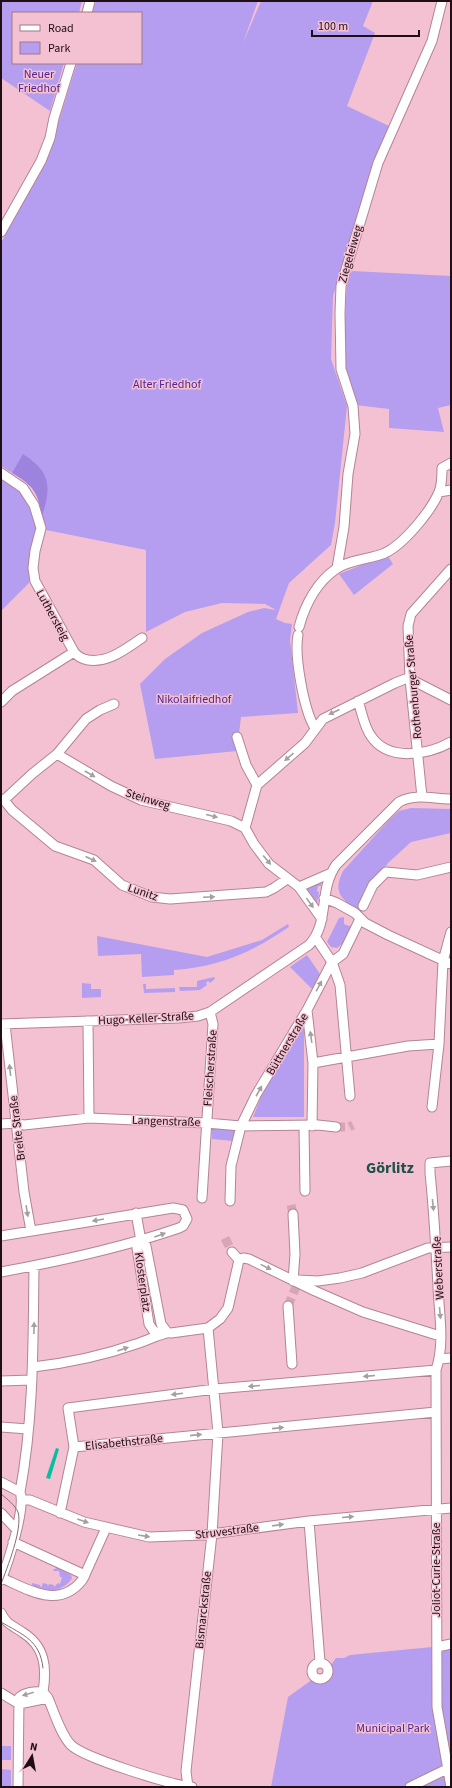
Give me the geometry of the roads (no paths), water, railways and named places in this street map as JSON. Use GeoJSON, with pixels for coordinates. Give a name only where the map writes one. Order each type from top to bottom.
{"type":"FeatureCollection","features":[{"type":"Feature","properties":{"kind":"street"},"geometry":{"type":"LineString","coordinates":[[86,12],[90,1]]}},
{"type":"Feature","properties":{"kind":"street","name":"Ziegeleiweg"},"geometry":{"type":"LineString","coordinates":[[337,568],[344,527],[348,474],[355,434],[353,406],[340,369],[341,286],[378,163],[432,40],[442,1]]}},
{"type":"Feature","properties":{"kind":"street"},"geometry":{"type":"LineString","coordinates":[[1,232],[41,161],[50,138],[54,118],[71,64]]}},
{"type":"Feature","properties":{"kind":"street"},"geometry":{"type":"LineString","coordinates":[[315,728],[309,719],[297,660],[299,631],[307,605],[322,580],[337,568],[385,553],[402,542],[416,526],[439,492],[442,468],[451,463]]}},
{"type":"Feature","properties":{"kind":"street","name":"Luthersteig"},"geometry":{"type":"LineString","coordinates":[[1,473],[23,488],[34,504],[41,528],[35,551],[35,580],[74,652]]}},
{"type":"Feature","properties":{"kind":"street"},"geometry":{"type":"LineString","coordinates":[[439,492],[451,490]]}},
{"type":"Feature","properties":{"kind":"street","name":"Rothenburger Straße"},"geometry":{"type":"LineString","coordinates":[[422,796],[419,754],[410,679],[408,626],[410,619],[421,603],[451,569]]}},
{"type":"Feature","properties":{"kind":"street"},"geometry":{"type":"LineString","coordinates":[[1,702],[12,691],[74,652],[81,658],[103,660],[115,656],[142,638]]}},
{"type":"Feature","properties":{"kind":"street"},"geometry":{"type":"LineString","coordinates":[[322,919],[299,887],[269,864],[254,844],[245,828],[257,785],[305,743],[315,728],[329,714],[395,683],[405,679],[410,679],[451,700]]}},
{"type":"Feature","properties":{"kind":"street"},"geometry":{"type":"LineString","coordinates":[[358,701],[367,730],[376,743],[400,753],[419,754],[436,749],[451,742]]}},
{"type":"Feature","properties":{"kind":"street"},"geometry":{"type":"LineString","coordinates":[[3,800],[56,754],[86,719],[100,710],[114,704]]}},
{"type":"Feature","properties":{"kind":"street"},"geometry":{"type":"LineString","coordinates":[[237,737],[246,765],[257,785]]}},
{"type":"Feature","properties":{"kind":"street","name":"Steinweg"},"geometry":{"type":"LineString","coordinates":[[56,754],[111,786],[141,800],[232,821],[245,828]]}},
{"type":"Feature","properties":{"kind":"street"},"geometry":{"type":"LineString","coordinates":[[350,1096],[340,985],[332,962],[316,938],[322,919],[326,885],[336,865],[398,802],[410,797],[422,796],[451,799]]}},
{"type":"Feature","properties":{"kind":"street","name":"Lunitz"},"geometry":{"type":"LineString","coordinates":[[3,800],[12,810],[55,846],[94,860],[122,885],[161,899],[229,896],[266,892],[287,879]]}},
{"type":"Feature","properties":{"kind":"street","name":"Büttnerstraße"},"geometry":{"type":"LineString","coordinates":[[230,1201],[232,1166],[241,1126],[256,1095],[307,1010],[332,962],[343,954],[373,885],[386,872],[417,875],[451,867]]}},
{"type":"Feature","properties":{"kind":"street"},"geometry":{"type":"LineString","coordinates":[[299,887],[331,873]]}},
{"type":"Feature","properties":{"kind":"street"},"geometry":{"type":"LineString","coordinates":[[324,898],[332,900],[360,914],[365,923],[447,963]]}},
{"type":"Feature","properties":{"kind":"street"},"geometry":{"type":"LineString","coordinates":[[432,1107],[451,932]]}},
{"type":"Feature","properties":{"kind":"street","name":"Hugo-Keller-Straße"},"geometry":{"type":"LineString","coordinates":[[3,1024],[179,1018],[198,1016],[210,1012],[309,945],[316,938]]}},
{"type":"Feature","properties":{"kind":"street"},"geometry":{"type":"LineString","coordinates":[[305,1191],[313,1064],[307,1010]]}},
{"type":"Feature","properties":{"kind":"street","name":"Fleischerstraße"},"geometry":{"type":"LineString","coordinates":[[202,1198],[213,1024],[210,1012]]}},
{"type":"Feature","properties":{"kind":"street"},"geometry":{"type":"LineString","coordinates":[[88,1021],[89,1118]]}},
{"type":"Feature","properties":{"kind":"street","name":"Breite Straße"},"geometry":{"type":"LineString","coordinates":[[3,1024],[31,1231]]}},
{"type":"Feature","properties":{"kind":"street"},"geometry":{"type":"LineString","coordinates":[[313,1064],[401,1047],[439,1044]]}},
{"type":"Feature","properties":{"kind":"street","name":"Langenstraße"},"geometry":{"type":"LineString","coordinates":[[1,1124],[16,1123],[24,1125],[89,1118],[206,1122],[241,1126],[335,1125]]}},
{"type":"Feature","properties":{"kind":"street","name":"Weberstraße"},"geometry":{"type":"LineString","coordinates":[[436,1370],[439,1359],[441,1326],[437,1246],[430,1163],[451,1161]]}},
{"type":"Feature","properties":{"kind":"street"},"geometry":{"type":"LineString","coordinates":[[1,1236],[173,1208],[183,1210],[186,1215],[186,1222],[183,1226],[141,1241],[34,1266],[1,1272]]}},
{"type":"Feature","properties":{"kind":"street","name":"Klosterplatz"},"geometry":{"type":"LineString","coordinates":[[136,1213],[141,1241],[146,1246],[164,1333]]}},
{"type":"Feature","properties":{"kind":"street"},"geometry":{"type":"LineString","coordinates":[[293,1214],[295,1254],[294,1284]]}},
{"type":"Feature","properties":{"kind":"street"},"geometry":{"type":"LineString","coordinates":[[294,1284],[362,1273],[428,1248],[437,1246],[451,1247]]}},
{"type":"Feature","properties":{"kind":"street"},"geometry":{"type":"LineString","coordinates":[[33,1366],[59,1364],[117,1351],[164,1333],[208,1328],[220,1319],[228,1308],[238,1260],[232,1252]]}},
{"type":"Feature","properties":{"kind":"street"},"geometry":{"type":"LineString","coordinates":[[238,1260],[242,1258],[249,1259],[294,1284],[363,1312],[440,1336]]}},
{"type":"Feature","properties":{"kind":"street"},"geometry":{"type":"LineString","coordinates":[[34,1266],[33,1366],[21,1496],[13,1542],[1,1580],[36,1593],[50,1596],[64,1593],[74,1588],[85,1574],[106,1528]]}},
{"type":"Feature","properties":{"kind":"street"},"geometry":{"type":"LineString","coordinates":[[288,1306],[292,1364]]}},
{"type":"Feature","properties":{"kind":"street"},"geometry":{"type":"LineString","coordinates":[[208,1328],[218,1433]]}},
{"type":"Feature","properties":{"kind":"street"},"geometry":{"type":"LineString","coordinates":[[439,1359],[451,1358]]}},
{"type":"Feature","properties":{"kind":"street","name":"Elisabethstraße"},"geometry":{"type":"LineString","coordinates":[[436,1370],[215,1389],[68,1408],[74,1447],[436,1412]]}},
{"type":"Feature","properties":{"kind":"street","name":"Joliot-Curie-Straße"},"geometry":{"type":"LineString","coordinates":[[436,1370],[438,1707],[451,1787]]}},
{"type":"Feature","properties":{"kind":"street"},"geometry":{"type":"LineString","coordinates":[[1,1381],[32,1380]]}},
{"type":"Feature","properties":{"kind":"street"},"geometry":{"type":"LineString","coordinates":[[1,1427],[28,1429]]}},
{"type":"Feature","properties":{"kind":"street","name":"Bismarckstraße"},"geometry":{"type":"LineString","coordinates":[[188,1787],[186,1771],[212,1534],[218,1433]]}},
{"type":"Feature","properties":{"kind":"street"},"geometry":{"type":"LineString","coordinates":[[60,1512],[74,1447]]}},
{"type":"Feature","properties":{"kind":"street","name":"Struvestraße"},"geometry":{"type":"LineString","coordinates":[[1,1482],[21,1496],[84,1522],[149,1537],[212,1534],[310,1521],[451,1508]]}},
{"type":"Feature","properties":{"kind":"street"},"geometry":{"type":"LineString","coordinates":[[1,1513],[16,1529]]}},
{"type":"Feature","properties":{"kind":"street"},"geometry":{"type":"LineString","coordinates":[[310,1521],[320,1662]]}},
{"type":"Feature","properties":{"kind":"street"},"geometry":{"type":"LineString","coordinates":[[13,1542],[85,1574]]}},
{"type":"Feature","properties":{"kind":"street"},"geometry":{"type":"LineString","coordinates":[[3,1618],[37,1644],[43,1659],[46,1695],[70,1744],[80,1752],[146,1776],[192,1787]]}},
{"type":"Feature","properties":{"kind":"street"},"geometry":{"type":"LineString","coordinates":[[437,1647],[451,1644]]}},
{"type":"Feature","properties":{"kind":"street"},"geometry":{"type":"LineString","coordinates":[[18,1787],[20,1696],[38,1691],[46,1695]]}},
{"type":"Feature","properties":{"kind":"street"},"geometry":{"type":"LineString","coordinates":[[1,1693],[19,1704]]}},
{"type":"Feature","properties":{"kind":"street"},"geometry":{"type":"LineString","coordinates":[[410,1787],[449,1769]]}},
{"type":"Feature","properties":{"kind":"tunnel"},"geometry":{"type":"LineString","coordinates":[[336,1127],[349,1127],[353,1125]]}},
{"type":"Feature","properties":{"kind":"tunnel"},"geometry":{"type":"LineString","coordinates":[[291,1205],[293,1214]]}},
{"type":"Feature","properties":{"kind":"tunnel"},"geometry":{"type":"LineString","coordinates":[[225,1238],[232,1252]]}},
{"type":"Feature","properties":{"kind":"tunnel"},"geometry":{"type":"LineString","coordinates":[[288,1306],[296,1287]]}},
{"type":"Feature","properties":{"kind":"tram line"},"geometry":{"type":"LineString","coordinates":[[1,1494],[15,1507],[18,1512],[19,1519],[14,1548],[1,1584]]}},
{"type":"Feature","properties":{"kind":"tram line"},"geometry":{"type":"LineString","coordinates":[[1,1622],[29,1639],[38,1651],[43,1668]]}},
{"type":"Feature","properties":{"kind":"district","name":"Görlitz"},"geometry":{"type":"Point","coordinates":[390,1167]}},
{"type":"Feature","properties":{"kind":"park label","name":"Neuer Friedhof"},"geometry":{"type":"Point","coordinates":[39,81]}},
{"type":"Feature","properties":{"kind":"park label","name":"Alter Friedhof"},"geometry":{"type":"Point","coordinates":[167,384]}},
{"type":"Feature","properties":{"kind":"park label","name":"Nikolaifriedhof"},"geometry":{"type":"Point","coordinates":[194,699]}},
{"type":"Feature","properties":{"kind":"park label","name":"Municipal Park"},"geometry":{"type":"Point","coordinates":[393,1728]}}]}
